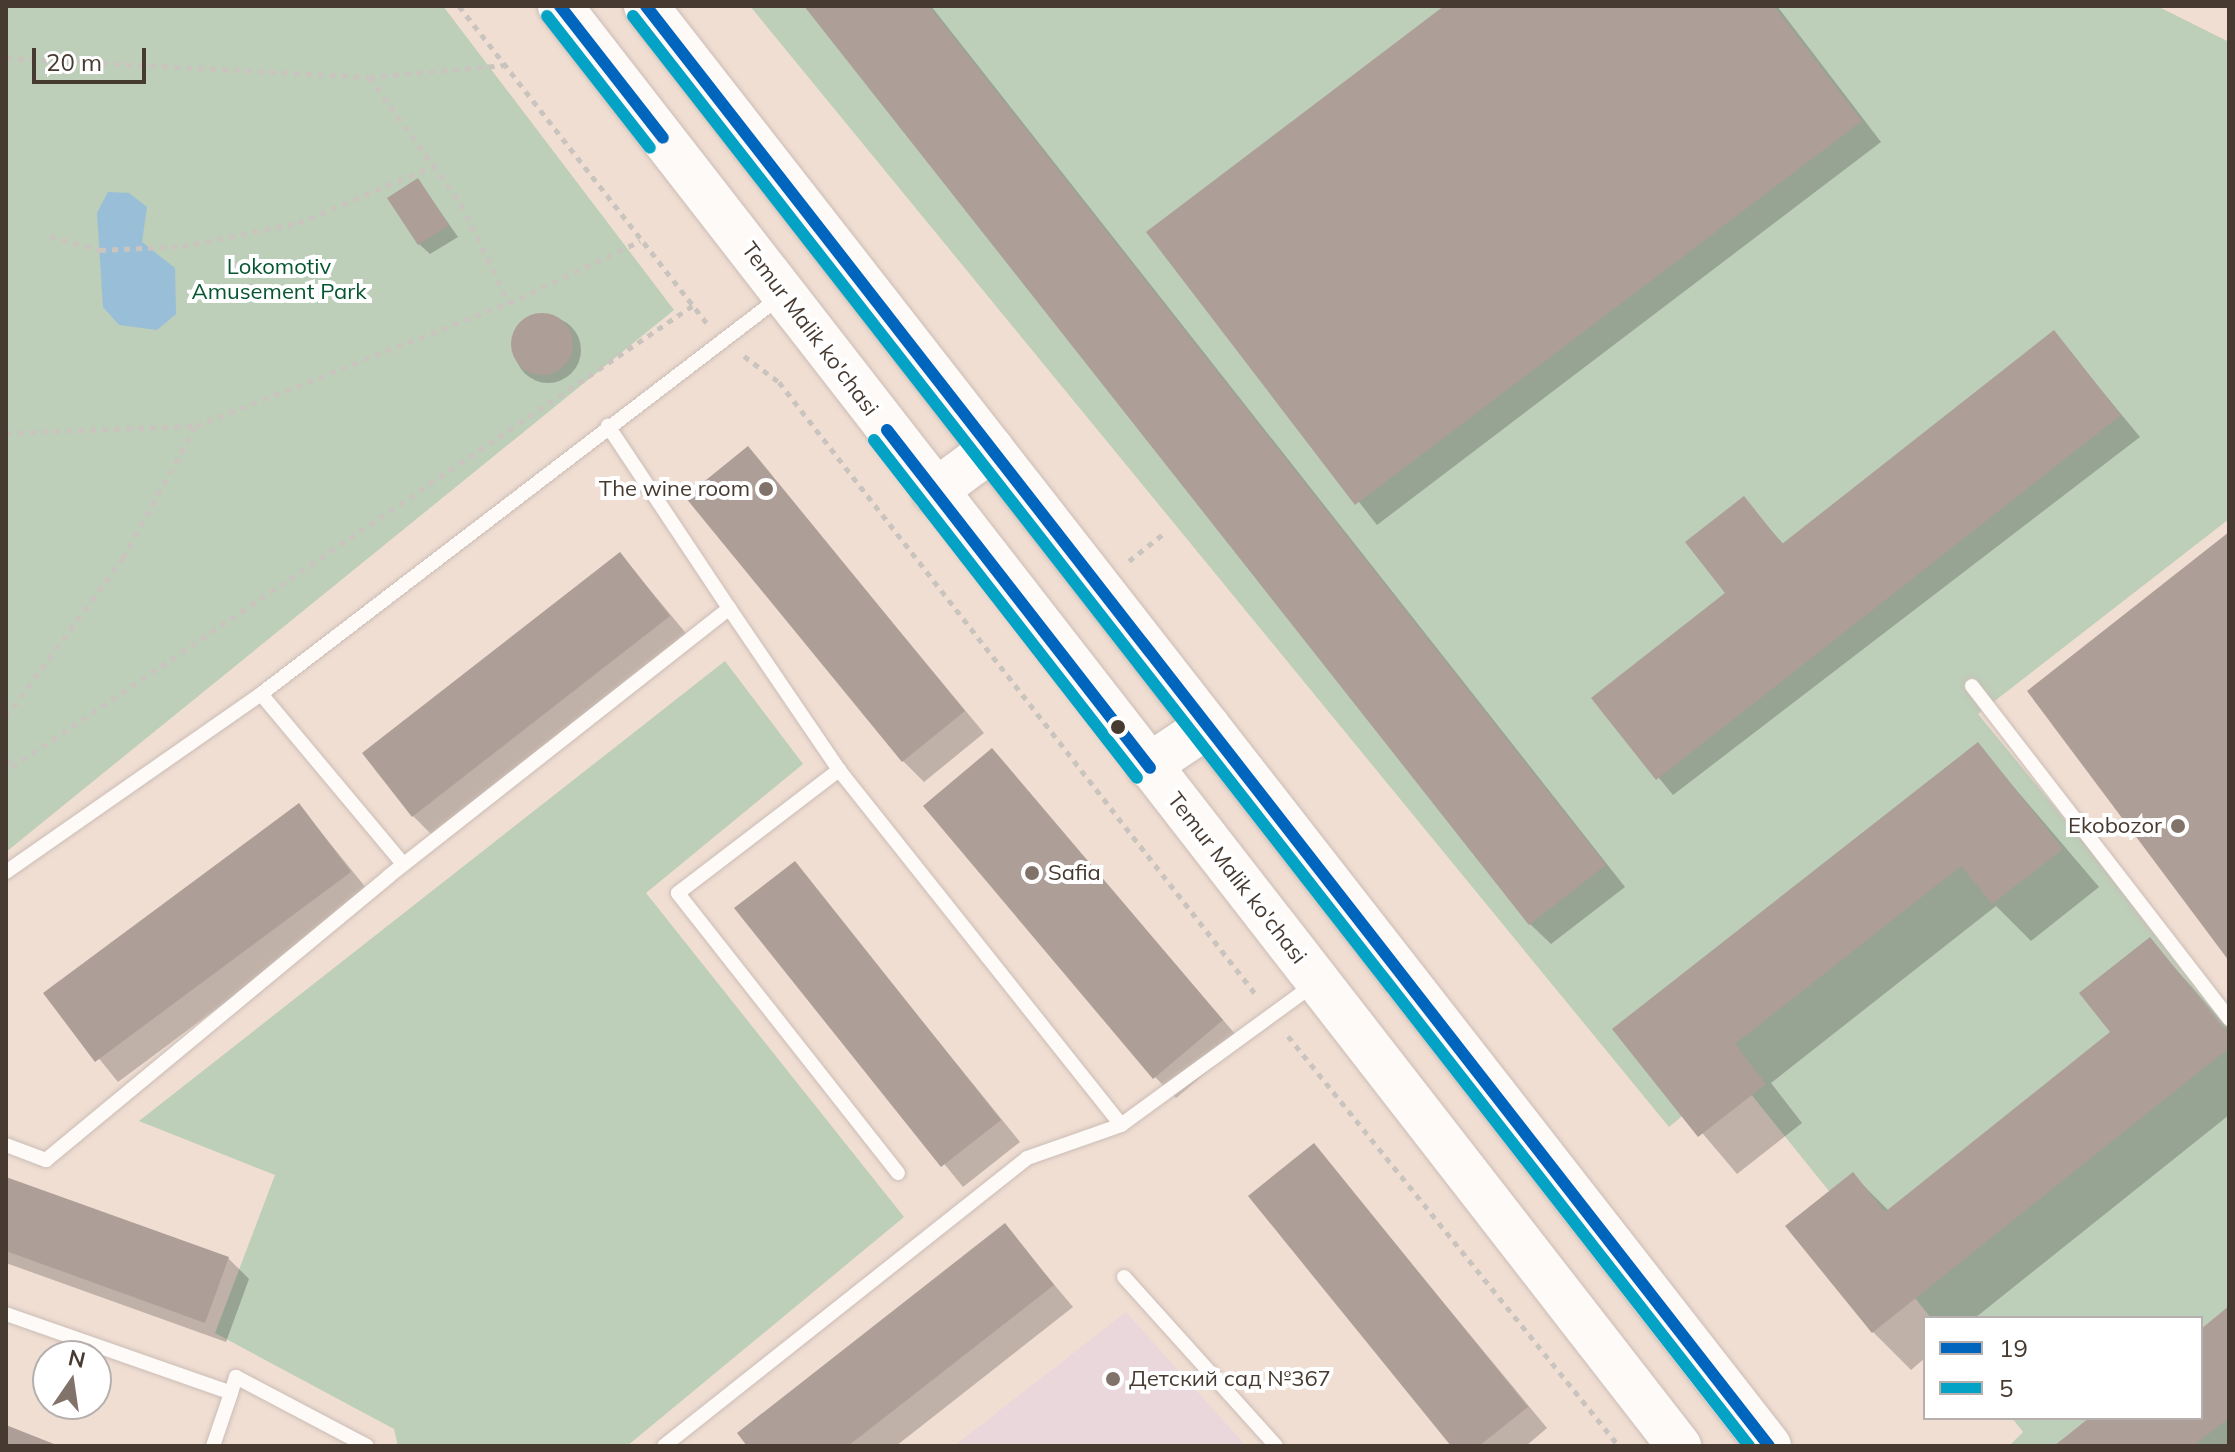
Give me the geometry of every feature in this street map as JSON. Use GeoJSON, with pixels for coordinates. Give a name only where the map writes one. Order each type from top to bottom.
{"type":"FeatureCollection","features":[{"type":"Feature","properties":{"kind":"highway","name":"Temur Malik ko'chasi"},"geometry":{"type":"LineString","coordinates":[[560,6],[934,492],[1679,1446]]}},
{"type":"Feature","properties":{"kind":"highway"},"geometry":{"type":"LineString","coordinates":[[646,6],[1769,1446]]}},
{"type":"Feature","properties":{"kind":"highway"},"geometry":{"type":"LineString","coordinates":[[934,492],[992,449]]}},
{"type":"Feature","properties":{"kind":"highway"},"geometry":{"type":"LineString","coordinates":[[1148,766],[1208,726]]}},
{"type":"Feature","properties":{"kind":"lane"},"geometry":{"type":"LineString","coordinates":[[6,872],[261,694],[784,294]]}},
{"type":"Feature","properties":{"kind":"lane"},"geometry":{"type":"LineString","coordinates":[[608,426],[839,770],[1121,1125]]}},
{"type":"Feature","properties":{"kind":"lane"},"geometry":{"type":"LineString","coordinates":[[6,1145],[46,1160],[403,864],[729,608]]}},
{"type":"Feature","properties":{"kind":"lane"},"geometry":{"type":"LineString","coordinates":[[1972,686],[2229,1019]]}},
{"type":"Feature","properties":{"kind":"lane"},"geometry":{"type":"LineString","coordinates":[[261,694],[403,864]]}},
{"type":"Feature","properties":{"kind":"lane"},"geometry":{"type":"LineString","coordinates":[[839,770],[678,893],[898,1173]]}},
{"type":"Feature","properties":{"kind":"lane"},"geometry":{"type":"LineString","coordinates":[[664,1446],[1027,1158],[1121,1125],[1318,981]]}},
{"type":"Feature","properties":{"kind":"lane"},"geometry":{"type":"LineString","coordinates":[[1124,1277],[1276,1446]]}},
{"type":"Feature","properties":{"kind":"lane"},"geometry":{"type":"LineString","coordinates":[[6,1314],[231,1393]]}},
{"type":"Feature","properties":{"kind":"lane"},"geometry":{"type":"LineString","coordinates":[[213,1446],[236,1377],[367,1446]]}},
{"type":"Feature","properties":{"kind":"path"},"geometry":{"type":"LineString","coordinates":[[459,6],[692,306],[722,341],[779,382],[1271,1015],[1619,1446]]}},
{"type":"Feature","properties":{"kind":"path"},"geometry":{"type":"LineString","coordinates":[[6,58],[369,77],[506,65]]}},
{"type":"Feature","properties":{"kind":"path"},"geometry":{"type":"LineString","coordinates":[[369,77],[436,165],[509,303]]}},
{"type":"Feature","properties":{"kind":"path"},"geometry":{"type":"LineString","coordinates":[[50,236],[100,250],[182,246],[298,223],[436,165]]}},
{"type":"Feature","properties":{"kind":"path"},"geometry":{"type":"LineString","coordinates":[[6,433],[196,426],[509,303],[640,241]]}},
{"type":"Feature","properties":{"kind":"path"},"geometry":{"type":"LineString","coordinates":[[6,758],[12,767],[692,306]]}},
{"type":"Feature","properties":{"kind":"path"},"geometry":{"type":"LineString","coordinates":[[6,717],[123,558],[196,426]]}},
{"type":"Feature","properties":{"kind":"shaded area","name":"Детский сад №367"},"geometry":{"type":"Polygon","coordinates":[[[1126,1312],[1246,1446],[954,1446],[1126,1312]]]}},
{"type":"Feature","properties":{"kind":"green space","name":"Lokomotiv Amusement Park"},"geometry":{"type":"Polygon","coordinates":[[[6,6],[443,6],[674,310],[6,852],[6,6]]]}},
{"type":"Feature","properties":{"kind":"green space"},"geometry":{"type":"Polygon","coordinates":[[[750,6],[2157,6],[2229,42],[2229,519],[1978,714],[2229,1019],[2229,1446],[2009,1446],[2023,1432],[2014,1420],[2203,1420],[2203,1316],[1929,1316],[1734,1073],[1669,1127],[750,6]]]}},
{"type":"Feature","properties":{"kind":"green space"},"geometry":{"type":"Polygon","coordinates":[[[725,661],[803,764],[646,893],[904,1217],[627,1446],[398,1446],[394,1429],[215,1333],[275,1175],[139,1121],[725,661]]]}},
{"type":"Feature","properties":{"kind":"water"},"geometry":{"type":"Polygon","coordinates":[[[108,192],[129,193],[147,207],[142,242],[175,268],[176,314],[157,330],[119,325],[103,307],[97,213],[108,192]]]}},
{"type":"Feature","properties":{"kind":"building"},"geometry":{"type":"Polygon","coordinates":[[[804,6],[929,6],[1606,865],[1529,925],[804,6]]]}},
{"type":"Feature","properties":{"kind":"building"},"geometry":{"type":"Polygon","coordinates":[[[1444,6],[1774,6],[1862,121],[1355,505],[1146,232],[1444,6]]]}},
{"type":"Feature","properties":{"kind":"building"},"geometry":{"type":"Polygon","coordinates":[[[418,178],[449,225],[418,245],[387,198],[418,178]]]}},
{"type":"Feature","properties":{"kind":"building"},"geometry":{"type":"Polygon","coordinates":[[[542,313],[554,315],[564,322],[571,332],[571,356],[564,366],[554,373],[542,375],[530,373],[520,366],[513,356],[511,344],[513,332],[520,322],[530,315],[542,313]]]}},
{"type":"Feature","properties":{"kind":"building"},"geometry":{"type":"Polygon","coordinates":[[[2054,330],[2121,415],[1656,780],[1591,698],[1725,593],[1685,542],[1744,496],[1782,544],[2054,330]]]}},
{"type":"Feature","properties":{"kind":"building"},"geometry":{"type":"Polygon","coordinates":[[[748,446],[965,711],[902,762],[685,497],[748,446]]]}},
{"type":"Feature","properties":{"kind":"building","name":"Ekobozor"},"geometry":{"type":"Polygon","coordinates":[[[2229,532],[2229,961],[2027,691],[2229,532]]]}},
{"type":"Feature","properties":{"kind":"building"},"geometry":{"type":"Polygon","coordinates":[[[620,552],[670,616],[412,817],[362,753],[620,552]]]}},
{"type":"Feature","properties":{"kind":"building"},"geometry":{"type":"Polygon","coordinates":[[[1978,742],[2063,849],[1992,904],[1961,866],[1735,1044],[1766,1084],[1698,1137],[1612,1029],[1978,742]]]}},
{"type":"Feature","properties":{"kind":"building"},"geometry":{"type":"Polygon","coordinates":[[[992,748],[1223,1020],[1153,1079],[923,806],[992,748]]]}},
{"type":"Feature","properties":{"kind":"building"},"geometry":{"type":"Polygon","coordinates":[[[299,803],[351,872],[95,1062],[43,993],[299,803]]]}},
{"type":"Feature","properties":{"kind":"building"},"geometry":{"type":"Polygon","coordinates":[[[795,861],[1001,1120],[941,1167],[734,908],[795,861]]]}},
{"type":"Feature","properties":{"kind":"building"},"geometry":{"type":"Polygon","coordinates":[[[2150,937],[2229,1035],[2229,1048],[1872,1333],[1785,1226],[1853,1172],[1885,1212],[2110,1032],[2079,993],[2150,937]]]}},
{"type":"Feature","properties":{"kind":"building"},"geometry":{"type":"Polygon","coordinates":[[[1314,1143],[1528,1407],[1479,1446],[1451,1446],[1248,1196],[1314,1143]]]}},
{"type":"Feature","properties":{"kind":"building"},"geometry":{"type":"Polygon","coordinates":[[[6,1177],[229,1257],[205,1323],[6,1251],[6,1177]]]}},
{"type":"Feature","properties":{"kind":"building"},"geometry":{"type":"Polygon","coordinates":[[[1005,1223],[1054,1285],[848,1446],[747,1446],[737,1433],[1005,1223]]]}},
{"type":"Feature","properties":{"kind":"building"},"geometry":{"type":"Polygon","coordinates":[[[2229,1306],[2229,1418],[2193,1446],[2054,1446],[2086,1420],[2203,1420],[2203,1327],[2229,1306]]]}},
{"type":"Feature","properties":{"kind":"building"},"geometry":{"type":"Polygon","coordinates":[[[6,1425],[59,1446],[6,1446],[6,1425]]]}},
{"type":"Feature","properties":{"kind":"transit line","name":"19"},"geometry":{"type":"LineString","coordinates":[[560,6],[663,138]]}},
{"type":"Feature","properties":{"kind":"transit line","name":"19"},"geometry":{"type":"LineString","coordinates":[[646,6],[1769,1446]]}},
{"type":"Feature","properties":{"kind":"transit line","name":"5"},"geometry":{"type":"LineString","coordinates":[[547,16],[650,148]]}},
{"type":"Feature","properties":{"kind":"transit line","name":"5"},"geometry":{"type":"LineString","coordinates":[[633,16],[1749,1446]]}},
{"type":"Feature","properties":{"kind":"transit line","name":"19"},"geometry":{"type":"LineString","coordinates":[[887,430],[1150,768]]}},
{"type":"Feature","properties":{"kind":"transit line","name":"5"},"geometry":{"type":"LineString","coordinates":[[874,440],[1137,778]]}},
{"type":"Feature","properties":{"kind":"place","name":"The wine room"},"geometry":{"type":"Point","coordinates":[766,489]}},
{"type":"Feature","properties":{"kind":"place","name":"Ekobozor"},"geometry":{"type":"Point","coordinates":[2178,826]}},
{"type":"Feature","properties":{"kind":"place","name":"Safia"},"geometry":{"type":"Point","coordinates":[1032,873]}},
{"type":"Feature","properties":{"kind":"place","name":"Детский сад №367"},"geometry":{"type":"Point","coordinates":[1113,1379]}}]}
